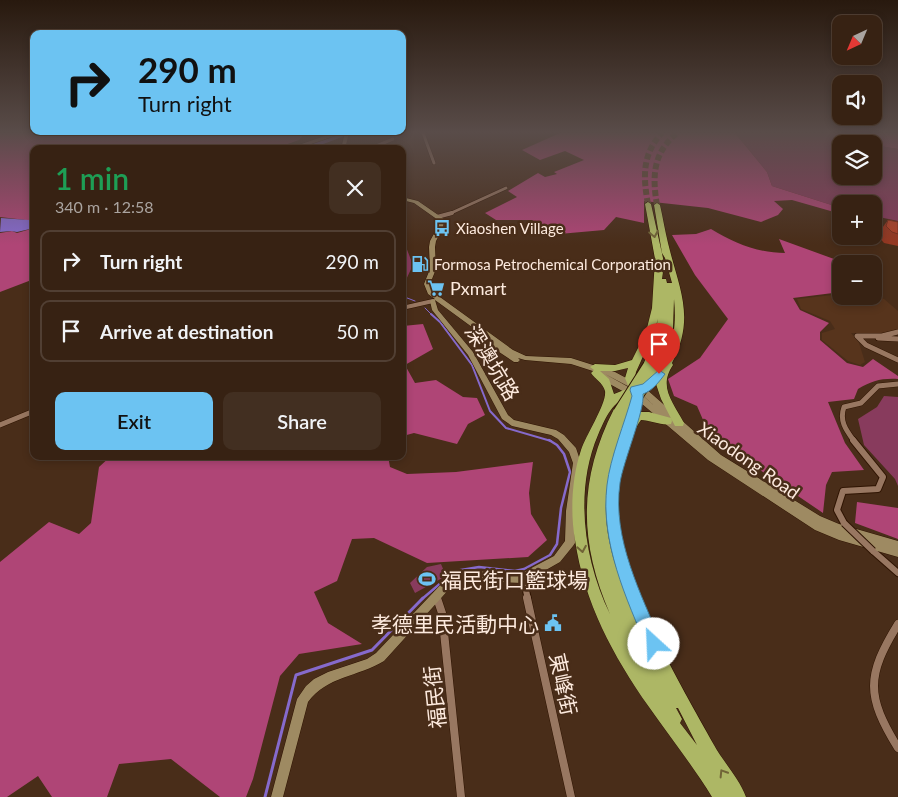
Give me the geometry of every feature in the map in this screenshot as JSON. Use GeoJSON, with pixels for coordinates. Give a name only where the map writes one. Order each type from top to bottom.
{"type":"FeatureCollection","features":[{"type":"Feature","properties":{"kind":"highway"},"geometry":{"type":"LineString","coordinates":[[657,204],[665,246],[671,315],[664,353],[652,367],[604,438],[594,472],[590,511],[598,563],[617,617],[656,690],[738,797]]}},
{"type":"Feature","properties":{"kind":"highway"},"geometry":{"type":"LineString","coordinates":[[648,206],[664,289],[661,329],[652,367]]}},
{"type":"Feature","properties":{"kind":"highway"},"geometry":{"type":"LineString","coordinates":[[665,246],[675,273],[678,310],[676,344],[661,378],[661,385],[679,423]]}},
{"type":"Feature","properties":{"kind":"highway"},"geometry":{"type":"LineString","coordinates":[[658,258],[656,308],[650,332],[634,363],[630,378],[635,390],[628,434],[614,483],[612,507],[615,531],[625,574],[646,630],[722,797]]}},
{"type":"Feature","properties":{"kind":"highway"},"geometry":{"type":"LineString","coordinates":[[596,370],[634,363]]}},
{"type":"Feature","properties":{"kind":"highway"},"geometry":{"type":"LineString","coordinates":[[600,418],[617,396],[635,390],[668,365]]}},
{"type":"Feature","properties":{"kind":"highway"},"geometry":{"type":"LineString","coordinates":[[596,370],[606,382],[610,392],[608,403],[600,418],[604,438]]}},
{"type":"Feature","properties":{"kind":"highway"},"geometry":{"type":"LineString","coordinates":[[628,434],[638,416],[649,416],[667,421]]}},
{"type":"Feature","properties":{"kind":"main road"},"geometry":{"type":"LineString","coordinates":[[406,199],[419,204],[437,217]]}},
{"type":"Feature","properties":{"kind":"main road","name":"深澳坑路"},"geometry":{"type":"LineString","coordinates":[[277,797],[303,700],[308,690],[329,677],[375,661],[448,582],[459,578],[524,578],[557,559],[570,543],[570,510],[577,470],[576,457],[568,444],[552,432],[512,422],[505,417],[471,354],[435,310],[435,301],[422,286],[430,268],[428,243],[436,229],[437,217]]}},
{"type":"Feature","properties":{"kind":"main road","name":"Xiaodong Road"},"geometry":{"type":"LineString","coordinates":[[435,301],[514,360],[596,370],[635,390],[679,423],[718,457],[817,519],[838,528],[898,545]]}},
{"type":"Feature","properties":{"kind":"main road","name":"Xiaodong Road"},"geometry":{"type":"LineString","coordinates":[[635,390],[667,421],[711,458],[818,527],[840,536],[898,552]]}},
{"type":"Feature","properties":{"kind":"street"},"geometry":{"type":"LineString","coordinates":[[437,217],[450,214],[506,188]]}},
{"type":"Feature","properties":{"kind":"street"},"geometry":{"type":"LineString","coordinates":[[406,307],[435,301]]}},
{"type":"Feature","properties":{"kind":"street"},"geometry":{"type":"LineString","coordinates":[[898,332],[882,336],[857,336],[866,345],[898,360]]}},
{"type":"Feature","properties":{"kind":"street"},"geometry":{"type":"LineString","coordinates":[[865,336],[898,339]]}},
{"type":"Feature","properties":{"kind":"street"},"geometry":{"type":"LineString","coordinates":[[898,384],[878,386],[861,403],[844,407],[840,412],[841,422],[852,438],[878,467],[883,477],[878,489],[843,491],[837,510],[844,523],[898,573]]}},
{"type":"Feature","properties":{"kind":"street"},"geometry":{"type":"LineString","coordinates":[[0,425],[30,413]]}},
{"type":"Feature","properties":{"kind":"street","name":"東峰街"},"geometry":{"type":"LineString","coordinates":[[524,578],[571,797]]}},
{"type":"Feature","properties":{"kind":"street","name":"福民街"},"geometry":{"type":"LineString","coordinates":[[435,594],[442,613],[461,797]]}},
{"type":"Feature","properties":{"kind":"street"},"geometry":{"type":"LineString","coordinates":[[898,624],[873,670],[873,686],[878,716],[898,748]]}},
{"type":"Feature","properties":{"kind":"shaded area"},"geometry":{"type":"Polygon","coordinates":[[[0,170],[30,170],[30,221],[0,217],[0,170]]]}},
{"type":"Feature","properties":{"kind":"shaded area"},"geometry":{"type":"Polygon","coordinates":[[[559,170],[766,170],[772,186],[832,205],[832,211],[792,200],[774,201],[783,209],[778,215],[761,222],[708,208],[644,201],[644,223],[616,217],[604,230],[559,234],[532,220],[496,220],[485,213],[517,197],[508,191],[538,173],[545,177],[557,174],[554,172],[559,170]]]}},
{"type":"Feature","properties":{"kind":"shaded area"},"geometry":{"type":"Polygon","coordinates":[[[766,170],[832,170],[832,185],[882,185],[882,170],[898,170],[898,221],[882,218],[882,195],[832,195],[832,205],[772,186],[766,170]]]}},
{"type":"Feature","properties":{"kind":"shaded area"},"geometry":{"type":"Polygon","coordinates":[[[1,218],[30,222],[30,229],[17,232],[0,232],[1,218]]]}},
{"type":"Feature","properties":{"kind":"shaded area"},"geometry":{"type":"Polygon","coordinates":[[[30,229],[30,281],[0,292],[0,233],[12,231],[17,233],[30,229]]]}},
{"type":"Feature","properties":{"kind":"shaded area"},"geometry":{"type":"Polygon","coordinates":[[[711,229],[737,243],[765,251],[785,253],[779,239],[832,258],[832,293],[793,298],[800,310],[829,323],[820,332],[820,340],[847,363],[863,367],[873,359],[898,376],[898,379],[872,382],[863,386],[858,389],[854,399],[828,402],[845,443],[864,470],[832,472],[826,485],[823,513],[710,436],[697,406],[674,396],[668,379],[700,358],[728,319],[695,275],[672,235],[696,234],[711,229]]]}},
{"type":"Feature","properties":{"kind":"shaded area"},"geometry":{"type":"Polygon","coordinates":[[[406,247],[413,265],[406,280],[406,247]]]}},
{"type":"Feature","properties":{"kind":"shaded area"},"geometry":{"type":"Polygon","coordinates":[[[832,295],[832,305],[882,305],[882,298],[898,311],[898,330],[881,335],[851,333],[859,343],[865,362],[860,365],[848,361],[822,340],[822,333],[835,329],[830,321],[801,309],[797,299],[832,295]]]}},
{"type":"Feature","properties":{"kind":"shaded area"},"geometry":{"type":"Polygon","coordinates":[[[423,324],[433,349],[406,364],[406,326],[423,324]]]}},
{"type":"Feature","properties":{"kind":"shaded area"},"geometry":{"type":"Polygon","coordinates":[[[406,367],[415,383],[436,380],[463,397],[477,398],[485,415],[468,424],[457,444],[414,433],[406,435],[406,367]]]}},
{"type":"Feature","properties":{"kind":"shaded area"},"geometry":{"type":"Polygon","coordinates":[[[884,396],[898,397],[898,486],[895,479],[864,445],[858,419],[877,407],[884,396]]]}},
{"type":"Feature","properties":{"kind":"shaded area"},"geometry":{"type":"Polygon","coordinates":[[[107,460],[389,460],[390,467],[407,474],[456,472],[533,462],[529,493],[531,514],[547,540],[528,557],[427,563],[374,538],[352,539],[337,581],[314,592],[328,623],[362,644],[299,654],[280,676],[253,779],[246,797],[220,797],[171,759],[119,764],[107,797],[52,797],[38,776],[7,797],[0,797],[0,562],[49,522],[79,534],[91,523],[99,467],[107,460]]]}},
{"type":"Feature","properties":{"kind":"shaded area"},"geometry":{"type":"Polygon","coordinates":[[[857,502],[898,508],[898,539],[855,523],[857,502]]]}},
{"type":"Feature","properties":{"kind":"shaded area","name":"福民街口籃球場"},"geometry":{"type":"Polygon","coordinates":[[[441,564],[446,576],[415,593],[410,583],[427,567],[441,564]]]}},
{"type":"Feature","properties":{"kind":"building"},"geometry":{"type":"Polygon","coordinates":[[[888,220],[898,222],[898,234],[892,232],[886,226],[888,220]]]}},
{"type":"Feature","properties":{"kind":"waterway"},"geometry":{"type":"LineString","coordinates":[[406,298],[415,301]]}},
{"type":"Feature","properties":{"kind":"waterway"},"geometry":{"type":"LineString","coordinates":[[425,308],[431,314]]}},
{"type":"Feature","properties":{"kind":"waterway"},"geometry":{"type":"LineString","coordinates":[[431,314],[440,322],[472,365],[490,411],[506,428],[550,441]]}},
{"type":"Feature","properties":{"kind":"waterway"},"geometry":{"type":"LineString","coordinates":[[422,599],[455,571],[479,567],[515,571],[524,569],[550,555],[557,544],[561,508],[570,472],[564,454],[557,445],[550,441]]}},
{"type":"Feature","properties":{"kind":"waterway"},"geometry":{"type":"LineString","coordinates":[[265,797],[296,675],[372,650],[422,599]]}},
{"type":"Feature","properties":{"kind":"tunnel"},"geometry":{"type":"LineString","coordinates":[[646,170],[645,184],[648,204]]}},
{"type":"Feature","properties":{"kind":"tunnel"},"geometry":{"type":"LineString","coordinates":[[656,170],[657,205]]}},
{"type":"Feature","properties":{"kind":"place","name":"Xiaoshen Village"},"geometry":{"type":"Point","coordinates":[442,228]}},
{"type":"Feature","properties":{"kind":"place","name":"Formosa Petrochemical Corporation"},"geometry":{"type":"Point","coordinates":[420,264]}},
{"type":"Feature","properties":{"kind":"place","name":"Pxmart"},"geometry":{"type":"Point","coordinates":[436,288]}},
{"type":"Feature","properties":{"kind":"place","name":"福民街口籃球場"},"geometry":{"type":"Point","coordinates":[427,579]}},
{"type":"Feature","properties":{"kind":"place","name":"孝德里民活動中心"},"geometry":{"type":"Point","coordinates":[553,623]}},
{"type":"Feature","properties":{"kind":"route"},"geometry":{"type":"LineString","coordinates":[[654,644],[646,630],[625,574],[616,539],[612,507],[617,467],[638,396],[635,390],[642,390],[647,387],[659,374]]}}]}
